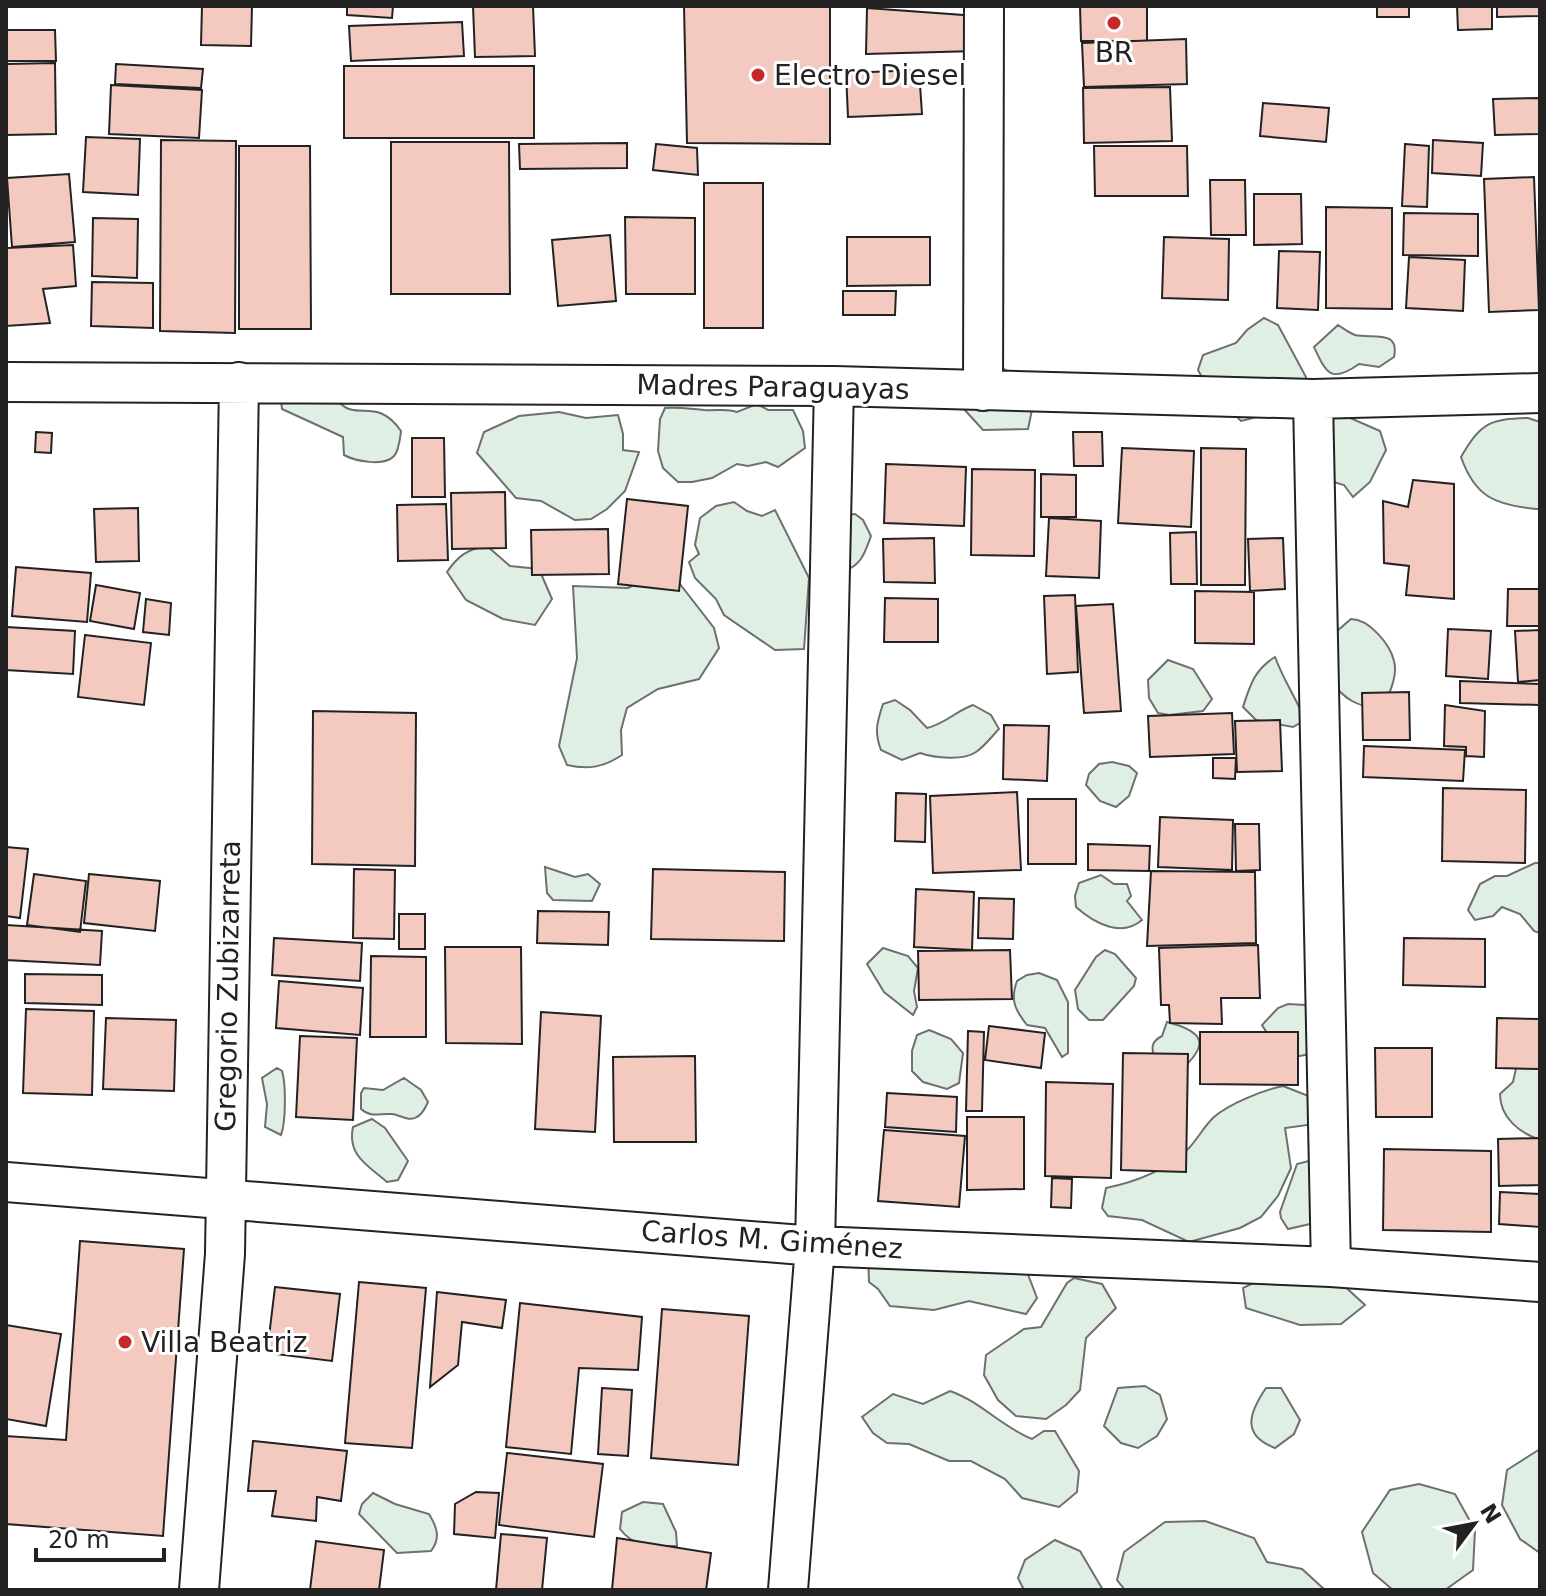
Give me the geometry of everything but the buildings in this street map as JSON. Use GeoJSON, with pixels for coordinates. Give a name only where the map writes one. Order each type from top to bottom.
{"type":"FeatureCollection","features":[{"type":"Feature","properties":{"kind":"street"},"geometry":{"type":"LineString","coordinates":[[983,391],[984,6]]}},
{"type":"Feature","properties":{"kind":"street","name":"Madres Paraguayas"},"geometry":{"type":"LineString","coordinates":[[6,382],[834,386],[1313,399],[1540,393]]}},
{"type":"Feature","properties":{"kind":"street","name":"Gregorio Zubizarreta"},"geometry":{"type":"LineString","coordinates":[[199,1590],[225,1254],[239,382]]}},
{"type":"Feature","properties":{"kind":"street"},"geometry":{"type":"LineString","coordinates":[[788,1590],[815,1246],[834,386]]}},
{"type":"Feature","properties":{"kind":"street"},"geometry":{"type":"LineString","coordinates":[[1313,399],[1331,1267]]}},
{"type":"Feature","properties":{"kind":"street","name":"Carlos M. Giménez"},"geometry":{"type":"LineString","coordinates":[[6,1182],[815,1246],[1331,1267],[1540,1282]]}},
{"type":"Feature","properties":{"kind":"green space"},"geometry":{"type":"Polygon","coordinates":[[[1264,318],[1278,325],[1306,377],[1302,387],[1288,402],[1271,412],[1241,421],[1208,388],[1198,370],[1203,355],[1236,343],[1264,318]]]}},
{"type":"Feature","properties":{"kind":"green space"},"geometry":{"type":"Polygon","coordinates":[[[1338,325],[1355,335],[1389,339],[1395,348],[1394,357],[1379,367],[1359,364],[1342,373],[1330,373],[1314,347],[1338,325]]]}},
{"type":"Feature","properties":{"kind":"green space"},"geometry":{"type":"Polygon","coordinates":[[[1004,369],[1013,374],[1033,405],[1028,429],[983,430],[963,408],[980,374],[1004,369]]]}},
{"type":"Feature","properties":{"kind":"green space"},"geometry":{"type":"Polygon","coordinates":[[[278,378],[324,379],[346,408],[384,415],[401,431],[396,454],[377,462],[344,455],[343,437],[282,409],[278,378]]]}},
{"type":"Feature","properties":{"kind":"green space"},"geometry":{"type":"Polygon","coordinates":[[[757,404],[768,410],[793,410],[803,431],[805,448],[778,467],[766,462],[748,466],[737,464],[712,478],[692,482],[678,482],[663,468],[658,451],[660,419],[665,408],[737,412],[757,404]]]}},
{"type":"Feature","properties":{"kind":"green space"},"geometry":{"type":"Polygon","coordinates":[[[1332,410],[1380,431],[1386,450],[1370,482],[1353,497],[1344,485],[1323,479],[1332,410]]]}},
{"type":"Feature","properties":{"kind":"green space"},"geometry":{"type":"Polygon","coordinates":[[[559,412],[586,418],[618,415],[623,450],[639,452],[625,491],[607,509],[591,519],[575,520],[541,501],[516,498],[477,453],[484,432],[519,416],[559,412]]]}},
{"type":"Feature","properties":{"kind":"green space"},"geometry":{"type":"Polygon","coordinates":[[[1528,418],[1540,422],[1540,509],[1509,505],[1488,496],[1473,481],[1461,457],[1474,437],[1487,425],[1528,418]]]}},
{"type":"Feature","properties":{"kind":"green space"},"geometry":{"type":"Polygon","coordinates":[[[734,502],[762,516],[775,510],[809,578],[804,649],[775,650],[724,615],[716,599],[695,578],[689,562],[699,554],[695,545],[700,518],[716,506],[734,502]]]}},
{"type":"Feature","properties":{"kind":"green space"},"geometry":{"type":"Polygon","coordinates":[[[855,514],[863,520],[871,536],[859,562],[844,571],[847,515],[855,514]]]}},
{"type":"Feature","properties":{"kind":"green space"},"geometry":{"type":"Polygon","coordinates":[[[487,546],[510,566],[539,569],[552,599],[535,625],[503,619],[466,600],[447,572],[464,554],[487,546]]]}},
{"type":"Feature","properties":{"kind":"green space"},"geometry":{"type":"Polygon","coordinates":[[[646,579],[676,579],[714,628],[719,648],[699,679],[658,689],[627,708],[621,730],[622,755],[596,766],[567,765],[559,746],[577,658],[573,586],[628,588],[646,579]]]}},
{"type":"Feature","properties":{"kind":"green space"},"geometry":{"type":"Polygon","coordinates":[[[1351,619],[1365,623],[1378,634],[1394,661],[1392,686],[1380,709],[1352,701],[1330,681],[1336,659],[1337,631],[1351,619]]]}},
{"type":"Feature","properties":{"kind":"green space"},"geometry":{"type":"Polygon","coordinates":[[[1275,657],[1305,720],[1293,727],[1256,720],[1243,707],[1258,672],[1275,657]]]}},
{"type":"Feature","properties":{"kind":"green space"},"geometry":{"type":"Polygon","coordinates":[[[1168,660],[1193,669],[1212,699],[1203,711],[1169,715],[1158,713],[1149,698],[1148,680],[1168,660]]]}},
{"type":"Feature","properties":{"kind":"green space"},"geometry":{"type":"Polygon","coordinates":[[[895,700],[927,728],[973,705],[991,715],[999,729],[976,752],[964,757],[920,753],[902,760],[881,750],[877,732],[883,704],[895,700]]]}},
{"type":"Feature","properties":{"kind":"green space"},"geometry":{"type":"Polygon","coordinates":[[[1112,762],[1129,766],[1137,773],[1129,796],[1116,807],[1100,801],[1086,785],[1089,774],[1099,764],[1112,762]]]}},
{"type":"Feature","properties":{"kind":"green space"},"geometry":{"type":"Polygon","coordinates":[[[1540,863],[1540,933],[1534,931],[1520,914],[1502,907],[1493,916],[1475,920],[1468,910],[1480,884],[1540,863]]]}},
{"type":"Feature","properties":{"kind":"green space"},"geometry":{"type":"Polygon","coordinates":[[[545,867],[575,877],[588,874],[600,884],[592,901],[553,900],[547,893],[545,867]]]}},
{"type":"Feature","properties":{"kind":"green space"},"geometry":{"type":"Polygon","coordinates":[[[1101,875],[1114,884],[1127,884],[1131,896],[1127,901],[1142,920],[1125,928],[1117,928],[1099,923],[1076,907],[1079,883],[1101,875]]]}},
{"type":"Feature","properties":{"kind":"green space"},"geometry":{"type":"Polygon","coordinates":[[[883,948],[908,956],[918,968],[914,991],[917,1007],[913,1015],[884,992],[867,964],[883,948]]]}},
{"type":"Feature","properties":{"kind":"green space"},"geometry":{"type":"Polygon","coordinates":[[[1105,950],[1115,954],[1136,978],[1134,986],[1103,1020],[1089,1020],[1078,1009],[1075,990],[1096,957],[1105,950]]]}},
{"type":"Feature","properties":{"kind":"green space"},"geometry":{"type":"Polygon","coordinates":[[[1039,973],[1057,980],[1068,1002],[1068,1053],[1062,1057],[1045,1028],[1027,1025],[1015,1004],[1017,981],[1039,973]]]}},
{"type":"Feature","properties":{"kind":"green space"},"geometry":{"type":"Polygon","coordinates":[[[1288,1004],[1305,1005],[1325,1025],[1316,1053],[1288,1058],[1279,1052],[1262,1025],[1278,1008],[1288,1004]]]}},
{"type":"Feature","properties":{"kind":"green space"},"geometry":{"type":"Polygon","coordinates":[[[1167,1022],[1190,1030],[1199,1040],[1196,1054],[1180,1071],[1154,1060],[1154,1043],[1162,1036],[1167,1022]]]}},
{"type":"Feature","properties":{"kind":"green space"},"geometry":{"type":"Polygon","coordinates":[[[929,1030],[951,1039],[963,1053],[959,1083],[947,1089],[923,1082],[912,1071],[912,1051],[917,1035],[929,1030]]]}},
{"type":"Feature","properties":{"kind":"green space"},"geometry":{"type":"Polygon","coordinates":[[[1540,1052],[1540,1140],[1512,1123],[1503,1110],[1500,1094],[1513,1082],[1517,1064],[1540,1052]]]}},
{"type":"Feature","properties":{"kind":"green space"},"geometry":{"type":"Polygon","coordinates":[[[277,1068],[282,1071],[284,1085],[285,1112],[281,1135],[265,1127],[267,1104],[262,1078],[277,1068]]]}},
{"type":"Feature","properties":{"kind":"green space"},"geometry":{"type":"Polygon","coordinates":[[[404,1078],[421,1090],[428,1102],[419,1116],[408,1119],[392,1114],[372,1114],[361,1109],[364,1088],[383,1090],[404,1078]]]}},
{"type":"Feature","properties":{"kind":"green space"},"geometry":{"type":"Polygon","coordinates":[[[1283,1086],[1311,1097],[1315,1124],[1285,1128],[1291,1168],[1278,1196],[1261,1217],[1240,1228],[1189,1242],[1142,1220],[1108,1216],[1102,1208],[1106,1188],[1159,1170],[1186,1151],[1220,1112],[1247,1098],[1283,1086]]]}},
{"type":"Feature","properties":{"kind":"green space"},"geometry":{"type":"Polygon","coordinates":[[[372,1119],[385,1128],[408,1161],[398,1180],[387,1182],[360,1159],[353,1145],[353,1127],[372,1119]]]}},
{"type":"Feature","properties":{"kind":"green space"},"geometry":{"type":"Polygon","coordinates":[[[1316,1159],[1319,1222],[1288,1229],[1280,1212],[1297,1164],[1316,1159]]]}},
{"type":"Feature","properties":{"kind":"green space"},"geometry":{"type":"Polygon","coordinates":[[[868,1251],[1027,1272],[1037,1298],[1026,1314],[969,1301],[934,1310],[890,1306],[869,1282],[868,1251]]]}},
{"type":"Feature","properties":{"kind":"green space"},"geometry":{"type":"Polygon","coordinates":[[[1267,1276],[1340,1282],[1365,1305],[1341,1324],[1300,1325],[1246,1308],[1243,1288],[1267,1276]]]}},
{"type":"Feature","properties":{"kind":"green space"},"geometry":{"type":"Polygon","coordinates":[[[1074,1278],[1102,1284],[1116,1308],[1086,1338],[1080,1390],[1046,1419],[1016,1416],[998,1400],[984,1375],[986,1355],[1024,1329],[1041,1327],[1067,1283],[1074,1278]]]}},
{"type":"Feature","properties":{"kind":"green space"},"geometry":{"type":"Polygon","coordinates":[[[1145,1386],[1160,1395],[1167,1419],[1157,1436],[1138,1448],[1121,1443],[1104,1426],[1118,1388],[1145,1386]]]}},
{"type":"Feature","properties":{"kind":"green space"},"geometry":{"type":"Polygon","coordinates":[[[1266,1388],[1281,1388],[1300,1420],[1294,1434],[1275,1448],[1257,1437],[1251,1422],[1255,1406],[1266,1388]]]}},
{"type":"Feature","properties":{"kind":"green space"},"geometry":{"type":"Polygon","coordinates":[[[950,1391],[972,1401],[1032,1439],[1044,1431],[1055,1431],[1079,1471],[1077,1492],[1059,1507],[1022,1498],[1005,1479],[971,1461],[949,1461],[909,1444],[887,1443],[873,1433],[862,1417],[893,1394],[923,1404],[950,1391]]]}},
{"type":"Feature","properties":{"kind":"green space"},"geometry":{"type":"Polygon","coordinates":[[[1540,1449],[1540,1553],[1520,1539],[1502,1505],[1507,1470],[1540,1449]]]}},
{"type":"Feature","properties":{"kind":"green space"},"geometry":{"type":"Polygon","coordinates":[[[1419,1484],[1455,1494],[1475,1530],[1473,1570],[1445,1590],[1393,1590],[1373,1573],[1362,1532],[1390,1490],[1419,1484]]]}},
{"type":"Feature","properties":{"kind":"green space"},"geometry":{"type":"Polygon","coordinates":[[[373,1493],[395,1504],[429,1514],[437,1532],[431,1551],[397,1553],[359,1514],[362,1504],[373,1493]]]}},
{"type":"Feature","properties":{"kind":"green space"},"geometry":{"type":"Polygon","coordinates":[[[643,1502],[663,1504],[676,1532],[677,1546],[639,1543],[620,1529],[622,1512],[643,1502]]]}},
{"type":"Feature","properties":{"kind":"green space"},"geometry":{"type":"Polygon","coordinates":[[[1205,1521],[1254,1538],[1267,1562],[1302,1569],[1325,1590],[1125,1590],[1117,1580],[1124,1552],[1165,1522],[1205,1521]]]}},
{"type":"Feature","properties":{"kind":"green space"},"geometry":{"type":"Polygon","coordinates":[[[1055,1540],[1080,1551],[1103,1590],[1024,1590],[1018,1578],[1025,1560],[1055,1540]]]}},
{"type":"Feature","properties":{"kind":"place","name":"BR"},"geometry":{"type":"Point","coordinates":[1114,23]}},
{"type":"Feature","properties":{"kind":"place","name":"Electro Diesel"},"geometry":{"type":"Point","coordinates":[758,75]}},
{"type":"Feature","properties":{"kind":"place","name":"Villa Beatriz"},"geometry":{"type":"Point","coordinates":[125,1342]}}]}
